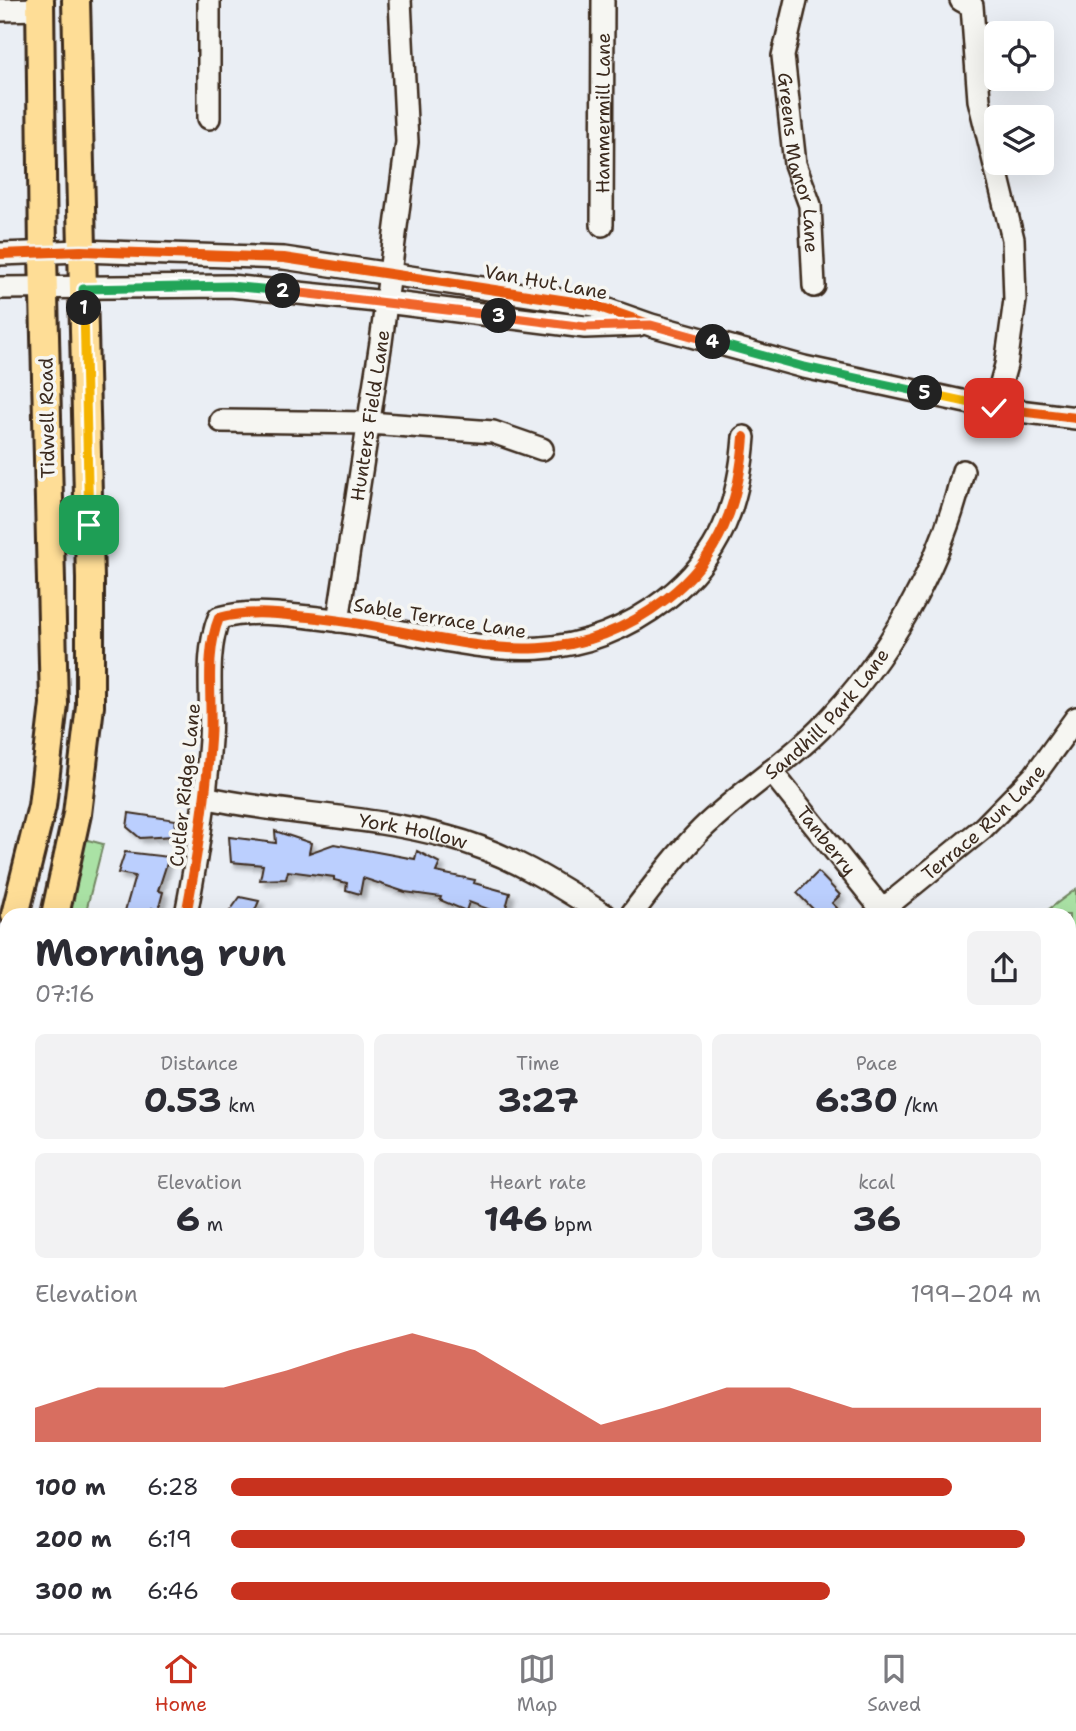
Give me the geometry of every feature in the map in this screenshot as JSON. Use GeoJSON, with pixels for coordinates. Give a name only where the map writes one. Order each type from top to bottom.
{"type":"FeatureCollection","features":[{"type":"Feature","properties":{"kind":"main road"},"geometry":{"type":"LineString","coordinates":[[40,5],[76,5]]}},
{"type":"Feature","properties":{"kind":"main road","name":"Tidwell Road"},"geometry":{"type":"LineString","coordinates":[[17,908],[41,806],[54,704],[40,5]]}},
{"type":"Feature","properties":{"kind":"main road","name":"Tidwell Road"},"geometry":{"type":"LineString","coordinates":[[57,908],[77,814],[90,706],[90,579],[76,5]]}},
{"type":"Feature","properties":{"kind":"main road"},"geometry":{"type":"LineString","coordinates":[[54,704],[90,706]]}},
{"type":"Feature","properties":{"kind":"street"},"geometry":{"type":"LineString","coordinates":[[209,0],[209,118]]}},
{"type":"Feature","properties":{"kind":"street","name":"Hunters Field Lane"},"geometry":{"type":"LineString","coordinates":[[338,621],[369,423],[407,142],[400,0]]}},
{"type":"Feature","properties":{"kind":"street","name":"Hammermill Lane"},"geometry":{"type":"LineString","coordinates":[[602,225],[603,0]]}},
{"type":"Feature","properties":{"kind":"street","name":"Greens Manor Lane"},"geometry":{"type":"LineString","coordinates":[[796,0],[783,56],[795,164],[810,205],[814,286]]}},
{"type":"Feature","properties":{"kind":"street"},"geometry":{"type":"LineString","coordinates":[[967,3],[979,100],[1013,239],[1015,300],[1006,365],[994,408]]}},
{"type":"Feature","properties":{"kind":"street"},"geometry":{"type":"LineString","coordinates":[[0,10],[40,5]]}},
{"type":"Feature","properties":{"kind":"street","name":"Van Hut Lane"},"geometry":{"type":"LineString","coordinates":[[0,254],[81,251],[285,258],[594,305],[651,325],[804,367],[994,408],[1076,418]]}},
{"type":"Feature","properties":{"kind":"street","name":"Van Hut Lane"},"geometry":{"type":"LineString","coordinates":[[0,288],[230,286],[585,327],[651,325]]}},
{"type":"Feature","properties":{"kind":"street"},"geometry":{"type":"LineString","coordinates":[[221,421],[369,423],[493,432],[542,449]]}},
{"type":"Feature","properties":{"kind":"street","name":"Sable Terrace Lane"},"geometry":{"type":"LineString","coordinates":[[219,618],[239,613],[257,613],[338,621],[517,650],[568,647],[619,631],[677,590],[703,562],[722,532],[737,494],[744,437]]}},
{"type":"Feature","properties":{"kind":"street","name":"Sandhill Park Lane"},"geometry":{"type":"LineString","coordinates":[[637,908],[701,831],[821,727],[891,640],[934,559],[951,516],[963,471]]}},
{"type":"Feature","properties":{"kind":"street","name":"Cutler Ridge Lane"},"geometry":{"type":"LineString","coordinates":[[187,908],[204,797],[212,721],[212,655],[214,632],[219,618]]}},
{"type":"Feature","properties":{"kind":"street","name":"Terrace Run Lane"},"geometry":{"type":"LineString","coordinates":[[886,908],[983,828],[1034,776],[1076,718]]}},
{"type":"Feature","properties":{"kind":"street","name":"Tanberry"},"geometry":{"type":"LineString","coordinates":[[771,771],[876,908]]}},
{"type":"Feature","properties":{"kind":"street","name":"York Hollow"},"geometry":{"type":"LineString","coordinates":[[204,797],[369,821],[448,837],[530,869],[594,908]]}},
{"type":"Feature","properties":{"kind":"green space"},"geometry":{"type":"Polygon","coordinates":[[[84,839],[103,844],[87,908],[69,908],[84,839]]]}},
{"type":"Feature","properties":{"kind":"green space"},"geometry":{"type":"Polygon","coordinates":[[[1076,889],[1076,908],[1050,908],[1076,889]]]}},
{"type":"Feature","properties":{"kind":"building"},"geometry":{"type":"Polygon","coordinates":[[[129,813],[176,820],[174,836],[140,838],[127,827],[129,813]]]}},
{"type":"Feature","properties":{"kind":"building"},"geometry":{"type":"Polygon","coordinates":[[[275,831],[311,843],[309,853],[334,844],[415,859],[417,851],[440,863],[436,872],[475,880],[474,883],[510,893],[506,908],[485,908],[469,902],[467,908],[459,908],[440,900],[441,897],[405,892],[363,878],[360,894],[346,890],[347,883],[334,880],[334,877],[288,871],[286,879],[260,880],[263,865],[231,862],[229,837],[276,843],[275,831]]]}},
{"type":"Feature","properties":{"kind":"building"},"geometry":{"type":"Polygon","coordinates":[[[125,852],[169,857],[158,891],[163,892],[159,908],[126,908],[135,876],[118,873],[125,852]]]}},
{"type":"Feature","properties":{"kind":"building"},"geometry":{"type":"Polygon","coordinates":[[[818,872],[840,895],[832,903],[837,908],[812,908],[797,893],[818,872]]]}},
{"type":"Feature","properties":{"kind":"building"},"geometry":{"type":"Polygon","coordinates":[[[240,897],[259,901],[256,908],[232,908],[240,897]]]}},
{"type":"Feature","properties":{"kind":"cycle path"},"geometry":{"type":"LineString","coordinates":[[0,254],[81,251],[284,258],[594,305],[651,325],[804,367],[994,408],[1076,418]]}},
{"type":"Feature","properties":{"kind":"cycle path"},"geometry":{"type":"LineString","coordinates":[[187,908],[206,784],[211,725],[210,663],[214,632],[219,618],[252,613],[309,617],[493,647],[536,648],[579,642],[622,627],[666,599],[701,565],[714,547],[732,506],[744,437]]}},
{"type":"Feature","properties":{"kind":"route"},"geometry":{"type":"LineString","coordinates":[[89,525],[83,289],[230,286],[585,327],[651,325],[804,367],[994,408]]}}]}
